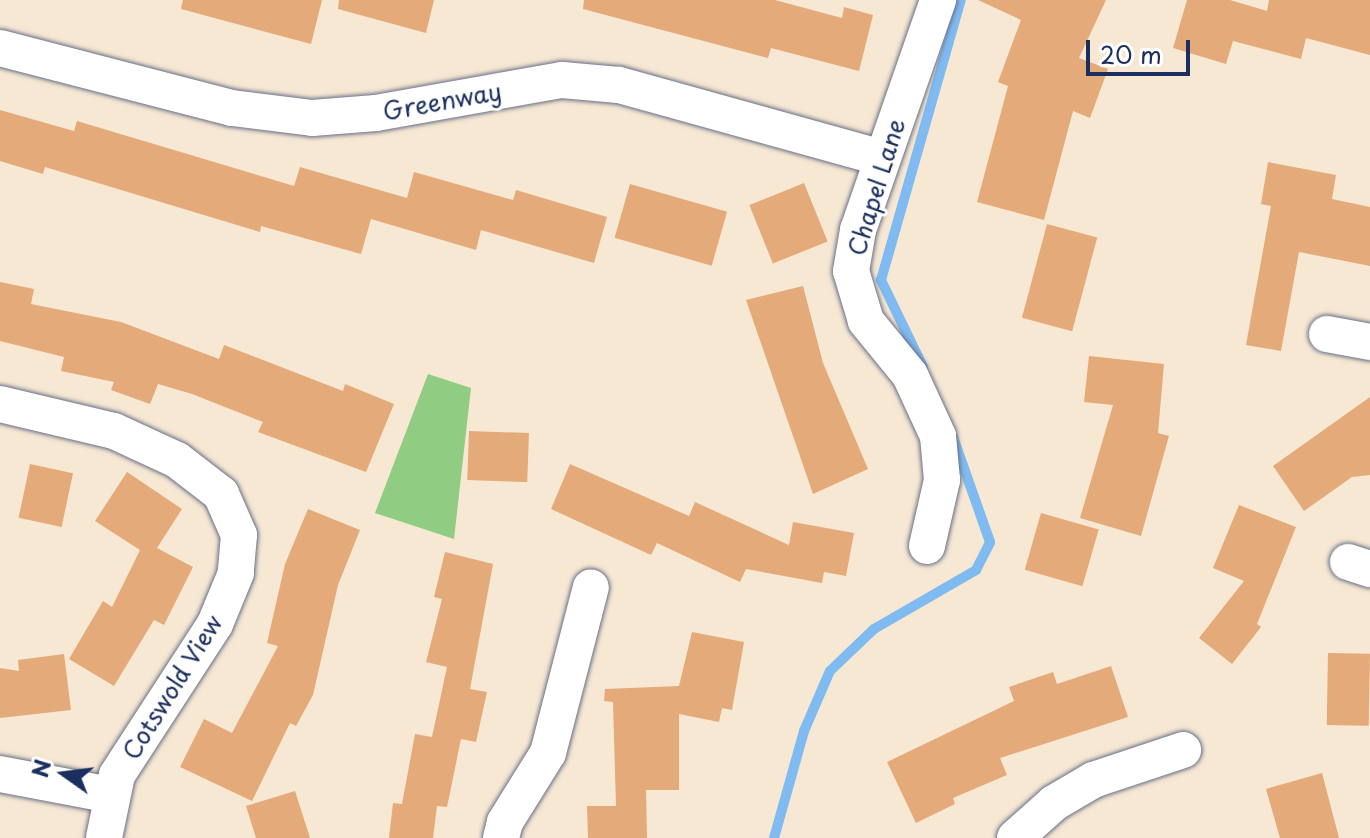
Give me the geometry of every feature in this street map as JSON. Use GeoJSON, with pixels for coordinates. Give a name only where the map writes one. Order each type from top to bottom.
{"type":"FeatureCollection","features":[{"type":"Feature","properties":{"kind":"street","name":"Chapel Lane"},"geometry":{"type":"LineString","coordinates":[[927,546],[942,480],[938,436],[910,375],[866,321],[852,281],[853,250],[938,0]]}},
{"type":"Feature","properties":{"kind":"street","name":"Greenway"},"geometry":{"type":"LineString","coordinates":[[0,48],[232,108],[312,118],[376,113],[562,80],[619,85],[882,158]]}},
{"type":"Feature","properties":{"kind":"street"},"geometry":{"type":"LineString","coordinates":[[1327,334],[1370,342]]}},
{"type":"Feature","properties":{"kind":"street","name":"Cotswold View"},"geometry":{"type":"LineString","coordinates":[[0,404],[114,431],[177,460],[213,486],[235,520],[236,573],[215,624],[132,747],[111,795],[104,838]]}},
{"type":"Feature","properties":{"kind":"street"},"geometry":{"type":"LineString","coordinates":[[501,838],[505,822],[548,753],[591,587]]}},
{"type":"Feature","properties":{"kind":"street"},"geometry":{"type":"LineString","coordinates":[[1015,838],[1054,803],[1093,780],[1183,750]]}},
{"type":"Feature","properties":{"kind":"street"},"geometry":{"type":"LineString","coordinates":[[0,774],[111,795]]}},
{"type":"Feature","properties":{"kind":"green space"},"geometry":{"type":"Polygon","coordinates":[[[428,374],[471,388],[454,539],[375,513],[428,374]]]}},
{"type":"Feature","properties":{"kind":"building"},"geometry":{"type":"Polygon","coordinates":[[[183,0],[322,0],[311,44],[181,9],[183,0]]]}},
{"type":"Feature","properties":{"kind":"building"},"geometry":{"type":"Polygon","coordinates":[[[339,0],[434,0],[426,33],[338,9],[339,0]]]}},
{"type":"Feature","properties":{"kind":"building"},"geometry":{"type":"Polygon","coordinates":[[[584,0],[775,0],[842,18],[844,7],[873,15],[859,71],[771,48],[768,58],[583,9],[584,0]]]}},
{"type":"Feature","properties":{"kind":"building"},"geometry":{"type":"Polygon","coordinates":[[[978,0],[1106,0],[1079,58],[1108,69],[1090,118],[1073,111],[1044,220],[977,202],[1008,86],[998,82],[1021,20],[978,0]]]}},
{"type":"Feature","properties":{"kind":"building"},"geometry":{"type":"Polygon","coordinates":[[[1187,0],[1230,0],[1267,11],[1269,0],[1370,0],[1370,55],[1306,38],[1301,59],[1233,41],[1226,64],[1173,48],[1187,0]]]}},
{"type":"Feature","properties":{"kind":"building"},"geometry":{"type":"Polygon","coordinates":[[[0,110],[74,131],[77,121],[294,186],[300,167],[407,198],[414,172],[513,200],[516,190],[607,217],[594,263],[481,230],[476,250],[371,219],[361,254],[261,226],[260,232],[45,167],[43,174],[0,161],[0,110]]]}},
{"type":"Feature","properties":{"kind":"building"},"geometry":{"type":"Polygon","coordinates":[[[1268,162],[1336,175],[1332,199],[1370,207],[1370,266],[1299,252],[1281,351],[1246,345],[1271,206],[1261,204],[1268,162]]]}},
{"type":"Feature","properties":{"kind":"building"},"geometry":{"type":"Polygon","coordinates":[[[804,183],[828,241],[773,264],[749,205],[804,183]]]}},
{"type":"Feature","properties":{"kind":"building"},"geometry":{"type":"Polygon","coordinates":[[[630,184],[727,212],[712,266],[615,238],[630,184]]]}},
{"type":"Feature","properties":{"kind":"building"},"geometry":{"type":"Polygon","coordinates":[[[1047,224],[1097,237],[1072,331],[1022,318],[1047,224]]]}},
{"type":"Feature","properties":{"kind":"building"},"geometry":{"type":"Polygon","coordinates":[[[0,282],[34,289],[31,304],[121,322],[219,359],[224,345],[343,391],[345,384],[394,404],[366,472],[258,432],[263,422],[192,394],[158,384],[150,404],[111,390],[114,382],[61,371],[64,357],[0,341],[0,282]]]}},
{"type":"Feature","properties":{"kind":"building"},"geometry":{"type":"Polygon","coordinates":[[[803,286],[823,363],[868,469],[813,494],[746,300],[803,286]]]}},
{"type":"Feature","properties":{"kind":"building"},"geometry":{"type":"Polygon","coordinates":[[[1089,356],[1164,364],[1158,433],[1169,436],[1141,536],[1080,518],[1113,405],[1084,402],[1089,356]]]}},
{"type":"Feature","properties":{"kind":"building"},"geometry":{"type":"Polygon","coordinates":[[[1370,397],[1370,475],[1352,477],[1304,511],[1273,466],[1370,397]]]}},
{"type":"Feature","properties":{"kind":"building"},"geometry":{"type":"Polygon","coordinates":[[[469,431],[529,433],[527,482],[467,480],[469,431]]]}},
{"type":"Feature","properties":{"kind":"building"},"geometry":{"type":"Polygon","coordinates":[[[30,464],[73,473],[62,527],[19,518],[30,464]]]}},
{"type":"Feature","properties":{"kind":"building"},"geometry":{"type":"Polygon","coordinates":[[[570,464],[689,516],[695,502],[789,545],[793,522],[854,533],[846,576],[824,572],[822,583],[746,569],[740,582],[657,543],[651,555],[551,509],[570,464]]]}},
{"type":"Feature","properties":{"kind":"building"},"geometry":{"type":"Polygon","coordinates":[[[127,472],[182,509],[157,548],[193,567],[164,625],[154,620],[114,686],[69,659],[103,601],[112,607],[140,550],[95,521],[127,472]]]}},
{"type":"Feature","properties":{"kind":"building"},"geometry":{"type":"Polygon","coordinates":[[[1239,505],[1296,527],[1257,624],[1261,627],[1232,664],[1199,638],[1244,581],[1213,568],[1239,505]]]}},
{"type":"Feature","properties":{"kind":"building"},"geometry":{"type":"Polygon","coordinates":[[[308,509],[360,530],[338,585],[313,695],[296,726],[290,723],[252,801],[180,767],[204,719],[232,733],[278,646],[267,643],[285,564],[308,509]]]}},
{"type":"Feature","properties":{"kind":"building"},"geometry":{"type":"Polygon","coordinates":[[[1041,513],[1099,530],[1082,586],[1025,570],[1041,513]]]}},
{"type":"Feature","properties":{"kind":"building"},"geometry":{"type":"Polygon","coordinates":[[[445,552],[493,564],[470,689],[487,692],[476,742],[461,739],[447,807],[437,806],[433,838],[389,838],[393,803],[402,804],[415,734],[432,737],[447,667],[426,662],[442,599],[434,597],[445,552]]]}},
{"type":"Feature","properties":{"kind":"building"},"geometry":{"type":"Polygon","coordinates":[[[692,632],[744,642],[732,710],[722,708],[719,722],[679,714],[679,790],[646,790],[647,838],[588,838],[587,806],[616,806],[613,702],[604,701],[605,689],[679,686],[692,632]]]}},
{"type":"Feature","properties":{"kind":"building"},"geometry":{"type":"Polygon","coordinates":[[[1328,653],[1370,654],[1369,726],[1327,725],[1328,653]]]}},
{"type":"Feature","properties":{"kind":"building"},"geometry":{"type":"Polygon","coordinates":[[[64,654],[71,710],[0,718],[0,668],[19,671],[18,660],[64,654]]]}},
{"type":"Feature","properties":{"kind":"building"},"geometry":{"type":"Polygon","coordinates":[[[1111,666],[1128,717],[1000,758],[1007,775],[953,798],[955,804],[916,823],[887,762],[1014,701],[1009,687],[1053,672],[1057,684],[1111,666]]]}},
{"type":"Feature","properties":{"kind":"building"},"geometry":{"type":"Polygon","coordinates":[[[1322,773],[1339,838],[1280,838],[1266,789],[1322,773]]]}},
{"type":"Feature","properties":{"kind":"building"},"geometry":{"type":"Polygon","coordinates":[[[295,791],[310,838],[256,838],[246,806],[295,791]]]}},
{"type":"Feature","properties":{"kind":"waterway"},"geometry":{"type":"LineString","coordinates":[[923,367],[881,280],[961,0]]}},
{"type":"Feature","properties":{"kind":"waterway"},"geometry":{"type":"LineString","coordinates":[[774,838],[804,731],[830,671],[874,629],[976,570],[990,542],[953,437]]}}]}
